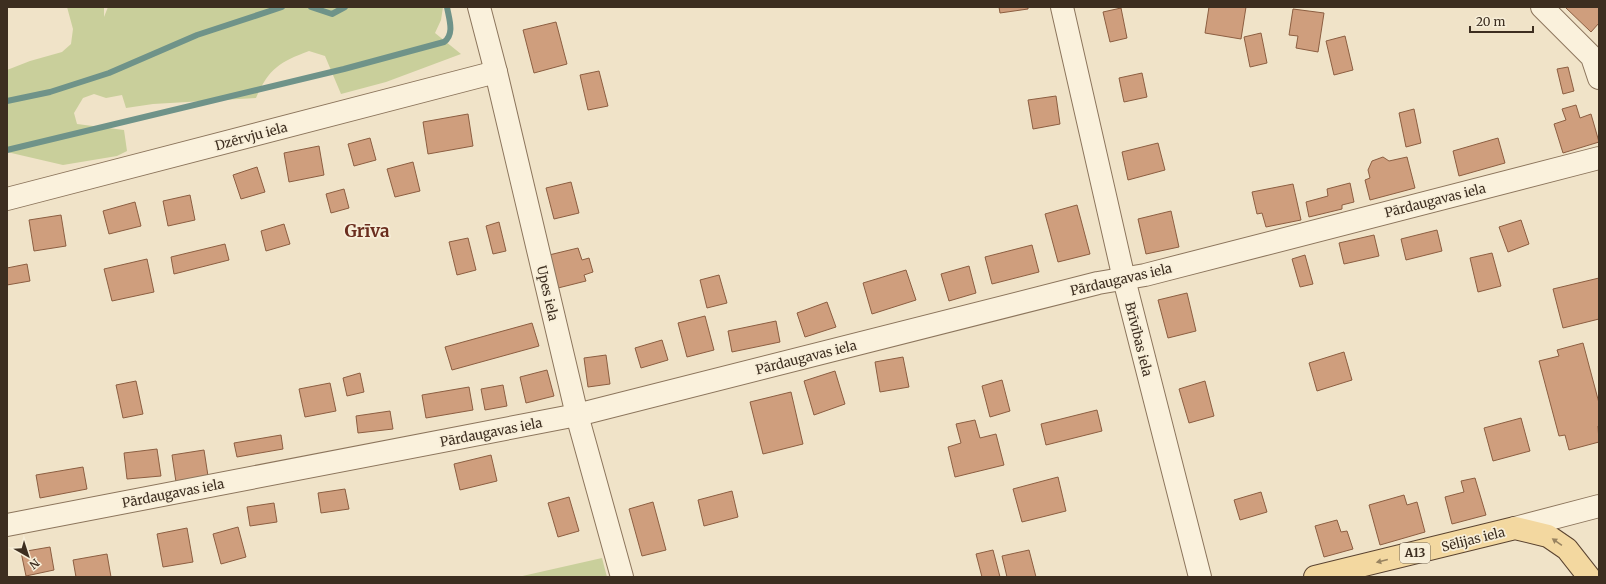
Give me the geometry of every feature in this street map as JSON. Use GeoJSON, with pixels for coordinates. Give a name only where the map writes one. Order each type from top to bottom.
{"type":"FeatureCollection","features":[{"type":"Feature","properties":{"kind":"main road","name":"Sēlijas iela"},"geometry":{"type":"LineString","coordinates":[[1315,577],[1515,528],[1548,536],[1567,549],[1585,575]]}},
{"type":"Feature","properties":{"kind":"street","name":"Upes iela"},"geometry":{"type":"LineString","coordinates":[[479,7],[496,72],[577,415],[622,577]]}},
{"type":"Feature","properties":{"kind":"street","name":"Brīvības iela"},"geometry":{"type":"LineString","coordinates":[[1062,7],[1124,279],[1200,577]]}},
{"type":"Feature","properties":{"kind":"street"},"geometry":{"type":"LineString","coordinates":[[1542,7],[1596,53],[1599,78]]}},
{"type":"Feature","properties":{"kind":"street","name":"Dzērvju iela"},"geometry":{"type":"LineString","coordinates":[[7,199],[496,72]]}},
{"type":"Feature","properties":{"kind":"street","name":"Pārdaugavas iela"},"geometry":{"type":"LineString","coordinates":[[7,525],[577,415],[1091,285],[1161,271],[1599,158]]}},
{"type":"Feature","properties":{"kind":"street","name":"Sēlijas iela"},"geometry":{"type":"LineString","coordinates":[[1515,528],[1599,506]]}},
{"type":"Feature","properties":{"kind":"green space"},"geometry":{"type":"Polygon","coordinates":[[[67,7],[104,7],[104,17],[108,7],[443,7],[441,20],[435,33],[461,54],[386,82],[341,94],[325,56],[309,51],[276,67],[266,80],[256,98],[153,104],[126,108],[122,95],[106,98],[94,94],[83,98],[74,113],[77,124],[124,130],[127,151],[117,156],[63,165],[7,152],[7,70],[30,61],[62,52],[71,44],[73,29],[67,7]]]}},
{"type":"Feature","properties":{"kind":"green space"},"geometry":{"type":"Polygon","coordinates":[[[602,558],[607,577],[518,577],[602,558]]]}},
{"type":"Feature","properties":{"kind":"building"},"geometry":{"type":"Polygon","coordinates":[[[999,7],[1028,7],[1028,9],[1000,13],[999,7]]]}},
{"type":"Feature","properties":{"kind":"building"},"geometry":{"type":"Polygon","coordinates":[[[1209,7],[1246,7],[1241,39],[1205,33],[1209,7]]]}},
{"type":"Feature","properties":{"kind":"building"},"geometry":{"type":"Polygon","coordinates":[[[1565,7],[1599,7],[1599,23],[1591,32],[1565,7]]]}},
{"type":"Feature","properties":{"kind":"building"},"geometry":{"type":"Polygon","coordinates":[[[1121,8],[1127,38],[1110,42],[1103,12],[1121,8]]]}},
{"type":"Feature","properties":{"kind":"building"},"geometry":{"type":"Polygon","coordinates":[[[1293,9],[1324,13],[1318,52],[1296,48],[1298,36],[1289,35],[1293,9]]]}},
{"type":"Feature","properties":{"kind":"building"},"geometry":{"type":"Polygon","coordinates":[[[556,22],[567,64],[534,73],[523,30],[556,22]]]}},
{"type":"Feature","properties":{"kind":"building"},"geometry":{"type":"Polygon","coordinates":[[[1261,33],[1267,63],[1250,67],[1244,37],[1261,33]]]}},
{"type":"Feature","properties":{"kind":"building"},"geometry":{"type":"Polygon","coordinates":[[[1345,36],[1353,70],[1334,75],[1326,41],[1345,36]]]}},
{"type":"Feature","properties":{"kind":"building"},"geometry":{"type":"Polygon","coordinates":[[[1568,67],[1574,91],[1563,94],[1557,69],[1568,67]]]}},
{"type":"Feature","properties":{"kind":"building"},"geometry":{"type":"Polygon","coordinates":[[[599,71],[608,106],[588,110],[580,75],[599,71]]]}},
{"type":"Feature","properties":{"kind":"building"},"geometry":{"type":"Polygon","coordinates":[[[1142,73],[1147,97],[1124,102],[1119,78],[1142,73]]]}},
{"type":"Feature","properties":{"kind":"building"},"geometry":{"type":"Polygon","coordinates":[[[1056,96],[1060,124],[1033,129],[1028,100],[1056,96]]]}},
{"type":"Feature","properties":{"kind":"building"},"geometry":{"type":"Polygon","coordinates":[[[1576,105],[1580,118],[1591,114],[1599,142],[1563,153],[1554,124],[1566,120],[1562,109],[1576,105]]]}},
{"type":"Feature","properties":{"kind":"building"},"geometry":{"type":"Polygon","coordinates":[[[1414,109],[1421,143],[1406,147],[1399,113],[1414,109]]]}},
{"type":"Feature","properties":{"kind":"building"},"geometry":{"type":"Polygon","coordinates":[[[468,114],[473,146],[428,154],[423,122],[468,114]]]}},
{"type":"Feature","properties":{"kind":"building"},"geometry":{"type":"Polygon","coordinates":[[[370,138],[376,160],[354,166],[348,144],[370,138]]]}},
{"type":"Feature","properties":{"kind":"building"},"geometry":{"type":"Polygon","coordinates":[[[1498,138],[1505,163],[1459,176],[1453,151],[1498,138]]]}},
{"type":"Feature","properties":{"kind":"building"},"geometry":{"type":"Polygon","coordinates":[[[1158,143],[1165,170],[1128,180],[1122,152],[1158,143]]]}},
{"type":"Feature","properties":{"kind":"building"},"geometry":{"type":"Polygon","coordinates":[[[319,146],[324,175],[289,182],[284,153],[319,146]]]}},
{"type":"Feature","properties":{"kind":"building"},"geometry":{"type":"Polygon","coordinates":[[[1383,157],[1389,161],[1407,157],[1415,188],[1370,200],[1365,180],[1370,178],[1368,170],[1372,161],[1383,157]]]}},
{"type":"Feature","properties":{"kind":"building"},"geometry":{"type":"Polygon","coordinates":[[[413,162],[420,191],[395,197],[387,169],[413,162]]]}},
{"type":"Feature","properties":{"kind":"building"},"geometry":{"type":"Polygon","coordinates":[[[257,167],[265,192],[241,199],[233,175],[257,167]]]}},
{"type":"Feature","properties":{"kind":"building"},"geometry":{"type":"Polygon","coordinates":[[[571,182],[579,213],[554,219],[546,188],[571,182]]]}},
{"type":"Feature","properties":{"kind":"building"},"geometry":{"type":"Polygon","coordinates":[[[1350,183],[1354,202],[1342,205],[1342,209],[1309,217],[1306,202],[1328,196],[1327,189],[1350,183]]]}},
{"type":"Feature","properties":{"kind":"building"},"geometry":{"type":"Polygon","coordinates":[[[1293,184],[1301,220],[1266,227],[1262,213],[1257,214],[1252,192],[1293,184]]]}},
{"type":"Feature","properties":{"kind":"building"},"geometry":{"type":"Polygon","coordinates":[[[344,189],[349,208],[331,213],[326,194],[344,189]]]}},
{"type":"Feature","properties":{"kind":"building"},"geometry":{"type":"Polygon","coordinates":[[[190,195],[195,220],[168,226],[163,201],[190,195]]]}},
{"type":"Feature","properties":{"kind":"building"},"geometry":{"type":"Polygon","coordinates":[[[135,202],[141,226],[109,234],[103,211],[135,202]]]}},
{"type":"Feature","properties":{"kind":"building"},"geometry":{"type":"Polygon","coordinates":[[[1077,205],[1090,254],[1058,262],[1045,214],[1077,205]]]}},
{"type":"Feature","properties":{"kind":"building"},"geometry":{"type":"Polygon","coordinates":[[[1171,211],[1179,247],[1146,254],[1138,219],[1171,211]]]}},
{"type":"Feature","properties":{"kind":"building"},"geometry":{"type":"Polygon","coordinates":[[[61,215],[66,246],[34,251],[29,220],[61,215]]]}},
{"type":"Feature","properties":{"kind":"building"},"geometry":{"type":"Polygon","coordinates":[[[1521,220],[1529,244],[1508,252],[1499,227],[1521,220]]]}},
{"type":"Feature","properties":{"kind":"building"},"geometry":{"type":"Polygon","coordinates":[[[499,222],[506,251],[493,254],[486,226],[499,222]]]}},
{"type":"Feature","properties":{"kind":"building"},"geometry":{"type":"Polygon","coordinates":[[[284,224],[290,244],[266,251],[261,231],[284,224]]]}},
{"type":"Feature","properties":{"kind":"building"},"geometry":{"type":"Polygon","coordinates":[[[1437,230],[1442,251],[1406,260],[1401,239],[1437,230]]]}},
{"type":"Feature","properties":{"kind":"building"},"geometry":{"type":"Polygon","coordinates":[[[1374,235],[1379,256],[1344,264],[1339,243],[1374,235]]]}},
{"type":"Feature","properties":{"kind":"building"},"geometry":{"type":"Polygon","coordinates":[[[468,238],[476,270],[457,275],[449,242],[468,238]]]}},
{"type":"Feature","properties":{"kind":"building"},"geometry":{"type":"Polygon","coordinates":[[[225,244],[229,260],[174,274],[171,257],[225,244]]]}},
{"type":"Feature","properties":{"kind":"building"},"geometry":{"type":"Polygon","coordinates":[[[1032,245],[1039,272],[992,284],[985,257],[1032,245]]]}},
{"type":"Feature","properties":{"kind":"building"},"geometry":{"type":"Polygon","coordinates":[[[578,248],[582,260],[589,258],[593,272],[584,275],[586,281],[558,288],[549,255],[578,248]]]}},
{"type":"Feature","properties":{"kind":"building"},"geometry":{"type":"Polygon","coordinates":[[[1492,253],[1501,286],[1478,292],[1470,258],[1492,253]]]}},
{"type":"Feature","properties":{"kind":"building"},"geometry":{"type":"Polygon","coordinates":[[[1305,255],[1313,284],[1300,287],[1292,259],[1305,255]]]}},
{"type":"Feature","properties":{"kind":"building"},"geometry":{"type":"Polygon","coordinates":[[[147,259],[154,292],[112,301],[104,269],[147,259]]]}},
{"type":"Feature","properties":{"kind":"building"},"geometry":{"type":"Polygon","coordinates":[[[27,264],[30,281],[7,285],[7,268],[27,264]]]}},
{"type":"Feature","properties":{"kind":"building"},"geometry":{"type":"Polygon","coordinates":[[[969,266],[976,293],[949,301],[941,274],[969,266]]]}},
{"type":"Feature","properties":{"kind":"building"},"geometry":{"type":"Polygon","coordinates":[[[906,270],[916,300],[872,314],[863,283],[906,270]]]}},
{"type":"Feature","properties":{"kind":"building"},"geometry":{"type":"Polygon","coordinates":[[[719,275],[727,303],[707,308],[700,280],[719,275]]]}},
{"type":"Feature","properties":{"kind":"building"},"geometry":{"type":"Polygon","coordinates":[[[1599,278],[1599,319],[1563,328],[1553,289],[1599,278]]]}},
{"type":"Feature","properties":{"kind":"building"},"geometry":{"type":"Polygon","coordinates":[[[1187,293],[1196,331],[1168,338],[1158,300],[1187,293]]]}},
{"type":"Feature","properties":{"kind":"building"},"geometry":{"type":"Polygon","coordinates":[[[827,302],[836,327],[805,337],[797,313],[827,302]]]}},
{"type":"Feature","properties":{"kind":"building"},"geometry":{"type":"Polygon","coordinates":[[[705,316],[714,350],[687,357],[678,323],[705,316]]]}},
{"type":"Feature","properties":{"kind":"building"},"geometry":{"type":"Polygon","coordinates":[[[776,321],[780,342],[732,352],[728,331],[776,321]]]}},
{"type":"Feature","properties":{"kind":"building"},"geometry":{"type":"Polygon","coordinates":[[[532,323],[539,346],[452,370],[445,347],[532,323]]]}},
{"type":"Feature","properties":{"kind":"building"},"geometry":{"type":"Polygon","coordinates":[[[662,340],[668,360],[641,368],[635,348],[662,340]]]}},
{"type":"Feature","properties":{"kind":"building"},"geometry":{"type":"Polygon","coordinates":[[[1583,343],[1599,403],[1599,442],[1569,450],[1565,435],[1559,436],[1539,361],[1559,356],[1557,350],[1583,343]]]}},
{"type":"Feature","properties":{"kind":"building"},"geometry":{"type":"Polygon","coordinates":[[[1344,352],[1352,380],[1317,391],[1309,363],[1344,352]]]}},
{"type":"Feature","properties":{"kind":"building"},"geometry":{"type":"Polygon","coordinates":[[[606,355],[610,384],[588,387],[584,358],[606,355]]]}},
{"type":"Feature","properties":{"kind":"building"},"geometry":{"type":"Polygon","coordinates":[[[903,357],[909,387],[880,392],[875,362],[903,357]]]}},
{"type":"Feature","properties":{"kind":"building"},"geometry":{"type":"Polygon","coordinates":[[[547,370],[554,396],[526,403],[520,377],[547,370]]]}},
{"type":"Feature","properties":{"kind":"building"},"geometry":{"type":"Polygon","coordinates":[[[835,371],[845,404],[814,415],[804,381],[835,371]]]}},
{"type":"Feature","properties":{"kind":"building"},"geometry":{"type":"Polygon","coordinates":[[[360,373],[364,392],[347,396],[343,378],[360,373]]]}},
{"type":"Feature","properties":{"kind":"building"},"geometry":{"type":"Polygon","coordinates":[[[1002,380],[1010,411],[990,417],[982,386],[1002,380]]]}},
{"type":"Feature","properties":{"kind":"building"},"geometry":{"type":"Polygon","coordinates":[[[136,381],[143,414],[123,418],[116,385],[136,381]]]}},
{"type":"Feature","properties":{"kind":"building"},"geometry":{"type":"Polygon","coordinates":[[[1205,381],[1214,416],[1189,423],[1179,389],[1205,381]]]}},
{"type":"Feature","properties":{"kind":"building"},"geometry":{"type":"Polygon","coordinates":[[[330,383],[336,411],[305,417],[299,389],[330,383]]]}},
{"type":"Feature","properties":{"kind":"building"},"geometry":{"type":"Polygon","coordinates":[[[503,385],[507,406],[485,410],[481,389],[503,385]]]}},
{"type":"Feature","properties":{"kind":"building"},"geometry":{"type":"Polygon","coordinates":[[[469,387],[473,410],[426,418],[422,395],[469,387]]]}},
{"type":"Feature","properties":{"kind":"building"},"geometry":{"type":"Polygon","coordinates":[[[791,392],[803,444],[763,454],[750,402],[791,392]]]}},
{"type":"Feature","properties":{"kind":"building"},"geometry":{"type":"Polygon","coordinates":[[[1097,410],[1102,431],[1046,445],[1041,424],[1097,410]]]}},
{"type":"Feature","properties":{"kind":"building"},"geometry":{"type":"Polygon","coordinates":[[[390,411],[393,429],[358,433],[356,416],[390,411]]]}},
{"type":"Feature","properties":{"kind":"building"},"geometry":{"type":"Polygon","coordinates":[[[1521,418],[1530,451],[1493,461],[1484,428],[1521,418]]]}},
{"type":"Feature","properties":{"kind":"building"},"geometry":{"type":"Polygon","coordinates":[[[975,420],[980,438],[996,434],[1004,465],[955,477],[948,447],[961,443],[956,424],[975,420]]]}},
{"type":"Feature","properties":{"kind":"building"},"geometry":{"type":"Polygon","coordinates":[[[281,435],[283,449],[237,457],[234,443],[281,435]]]}},
{"type":"Feature","properties":{"kind":"building"},"geometry":{"type":"Polygon","coordinates":[[[157,449],[161,476],[127,479],[124,453],[157,449]]]}},
{"type":"Feature","properties":{"kind":"building"},"geometry":{"type":"Polygon","coordinates":[[[204,450],[208,476],[176,482],[172,455],[204,450]]]}},
{"type":"Feature","properties":{"kind":"building"},"geometry":{"type":"Polygon","coordinates":[[[491,455],[497,481],[460,490],[454,464],[491,455]]]}},
{"type":"Feature","properties":{"kind":"building"},"geometry":{"type":"Polygon","coordinates":[[[83,467],[87,489],[40,498],[36,475],[83,467]]]}},
{"type":"Feature","properties":{"kind":"building"},"geometry":{"type":"Polygon","coordinates":[[[1058,477],[1066,511],[1022,522],[1013,489],[1058,477]]]}},
{"type":"Feature","properties":{"kind":"building"},"geometry":{"type":"Polygon","coordinates":[[[1475,478],[1486,515],[1452,524],[1445,497],[1464,492],[1461,481],[1475,478]]]}},
{"type":"Feature","properties":{"kind":"building"},"geometry":{"type":"Polygon","coordinates":[[[345,489],[349,509],[321,513],[318,493],[345,489]]]}},
{"type":"Feature","properties":{"kind":"building"},"geometry":{"type":"Polygon","coordinates":[[[732,491],[738,517],[704,526],[698,500],[732,491]]]}},
{"type":"Feature","properties":{"kind":"building"},"geometry":{"type":"Polygon","coordinates":[[[1261,492],[1267,512],[1240,520],[1234,500],[1261,492]]]}},
{"type":"Feature","properties":{"kind":"building"},"geometry":{"type":"Polygon","coordinates":[[[1404,495],[1407,505],[1417,502],[1425,532],[1380,545],[1369,505],[1404,495]]]}},
{"type":"Feature","properties":{"kind":"building"},"geometry":{"type":"Polygon","coordinates":[[[569,497],[579,531],[558,537],[548,503],[569,497]]]}},
{"type":"Feature","properties":{"kind":"building"},"geometry":{"type":"Polygon","coordinates":[[[653,502],[666,550],[642,556],[629,509],[653,502]]]}},
{"type":"Feature","properties":{"kind":"building"},"geometry":{"type":"Polygon","coordinates":[[[274,503],[277,522],[250,526],[247,507],[274,503]]]}},
{"type":"Feature","properties":{"kind":"building"},"geometry":{"type":"Polygon","coordinates":[[[1337,520],[1341,532],[1347,531],[1353,549],[1324,557],[1315,526],[1337,520]]]}},
{"type":"Feature","properties":{"kind":"building"},"geometry":{"type":"Polygon","coordinates":[[[238,527],[246,557],[221,564],[213,534],[238,527]]]}},
{"type":"Feature","properties":{"kind":"building"},"geometry":{"type":"Polygon","coordinates":[[[187,528],[193,562],[163,567],[157,534],[187,528]]]}},
{"type":"Feature","properties":{"kind":"building"},"geometry":{"type":"Polygon","coordinates":[[[50,547],[54,570],[26,576],[21,552],[50,547]]]}},
{"type":"Feature","properties":{"kind":"building"},"geometry":{"type":"Polygon","coordinates":[[[993,550],[1000,577],[982,577],[976,554],[993,550]]]}},
{"type":"Feature","properties":{"kind":"building"},"geometry":{"type":"Polygon","coordinates":[[[1029,550],[1036,577],[1007,577],[1002,556],[1029,550]]]}},
{"type":"Feature","properties":{"kind":"building"},"geometry":{"type":"Polygon","coordinates":[[[107,554],[111,577],[76,577],[73,560],[107,554]]]}},
{"type":"Feature","properties":{"kind":"waterway"},"geometry":{"type":"LineString","coordinates":[[7,101],[50,92],[109,73],[197,35],[282,7]]}},
{"type":"Feature","properties":{"kind":"waterway"},"geometry":{"type":"LineString","coordinates":[[311,7],[332,14],[345,7]]}},
{"type":"Feature","properties":{"kind":"waterway"},"geometry":{"type":"LineString","coordinates":[[7,150],[344,69],[444,42],[450,31],[450,21],[447,7]]}},
{"type":"Feature","properties":{"kind":"district","name":"Grīva"},"geometry":{"type":"Point","coordinates":[367,231]}}]}
